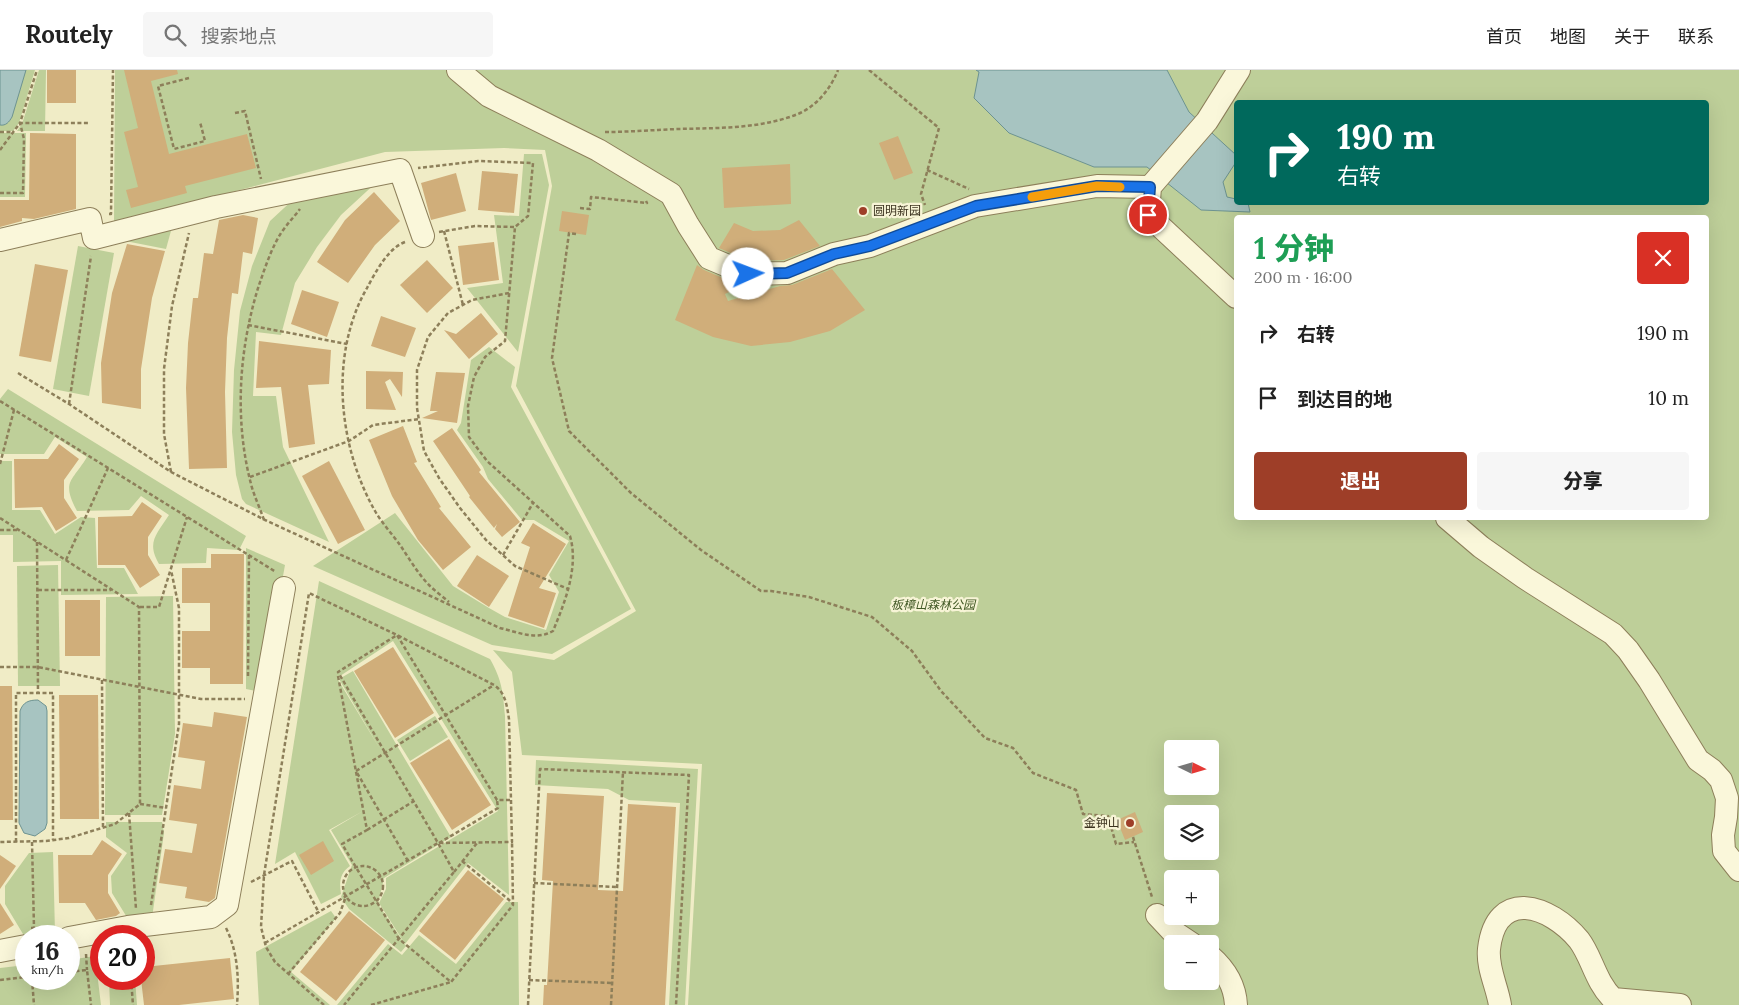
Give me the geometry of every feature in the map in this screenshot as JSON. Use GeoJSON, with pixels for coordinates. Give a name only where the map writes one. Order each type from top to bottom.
{"type":"FeatureCollection","features":[{"type":"Feature","properties":{"kind":"street"},"geometry":{"type":"LineString","coordinates":[[458,70],[489,96],[598,150],[671,194],[709,258],[748,274],[787,273],[834,254],[870,246],[976,206],[1097,186],[1150,187]]}},
{"type":"Feature","properties":{"kind":"street"},"geometry":{"type":"LineString","coordinates":[[1234,295],[1148,215],[1150,187],[1207,121],[1239,70]]}},
{"type":"Feature","properties":{"kind":"street"},"geometry":{"type":"LineString","coordinates":[[0,240],[98,224],[194,212],[400,170],[434,234]]}},
{"type":"Feature","properties":{"kind":"street"},"geometry":{"type":"LineString","coordinates":[[1449,520],[1482,547],[1525,578],[1613,634],[1628,650],[1649,680],[1698,760],[1712,770],[1721,780],[1726,798],[1726,817],[1723,835],[1724,851],[1739,870]]}},
{"type":"Feature","properties":{"kind":"street"},"geometry":{"type":"LineString","coordinates":[[80,931],[211,917],[227,905],[284,588]]}},
{"type":"Feature","properties":{"kind":"street"},"geometry":{"type":"LineString","coordinates":[[1500,1005],[1490,968],[1489,950],[1492,936],[1499,920],[1511,909],[1528,907],[1546,913],[1568,929],[1580,942],[1605,992],[1612,999],[1680,1005]]}},
{"type":"Feature","properties":{"kind":"street"},"geometry":{"type":"LineString","coordinates":[[1157,915],[1170,930],[1178,935]]}},
{"type":"Feature","properties":{"kind":"street"},"geometry":{"type":"LineString","coordinates":[[0,951],[15,942]]}},
{"type":"Feature","properties":{"kind":"street"},"geometry":{"type":"LineString","coordinates":[[1219,964],[1229,978],[1236,995],[1236,1005]]}},
{"type":"Feature","properties":{"kind":"path"},"geometry":{"type":"LineString","coordinates":[[0,150],[20,123],[37,70]]}},
{"type":"Feature","properties":{"kind":"path"},"geometry":{"type":"LineString","coordinates":[[69,404],[98,224],[113,70]]}},
{"type":"Feature","properties":{"kind":"path"},"geometry":{"type":"LineString","coordinates":[[598,131],[725,128],[767,123],[800,114],[820,100],[838,70]]}},
{"type":"Feature","properties":{"kind":"path"},"geometry":{"type":"LineString","coordinates":[[869,70],[939,128],[921,194],[931,223]]}},
{"type":"Feature","properties":{"kind":"path"},"geometry":{"type":"LineString","coordinates":[[189,78],[158,86],[174,150],[205,142],[200,122]]}},
{"type":"Feature","properties":{"kind":"path"},"geometry":{"type":"LineString","coordinates":[[235,113],[245,111],[262,179],[252,181]]}},
{"type":"Feature","properties":{"kind":"path"},"geometry":{"type":"LineString","coordinates":[[20,123],[88,123]]}},
{"type":"Feature","properties":{"kind":"path"},"geometry":{"type":"LineString","coordinates":[[0,193],[23,193],[24,139],[20,123]]}},
{"type":"Feature","properties":{"kind":"path"},"geometry":{"type":"LineString","coordinates":[[0,132],[14,132]]}},
{"type":"Feature","properties":{"kind":"path"},"geometry":{"type":"LineString","coordinates":[[400,170],[478,161],[533,163],[528,216],[515,227],[476,226],[434,234],[401,244],[380,264],[361,299],[348,338],[343,376],[344,419],[356,470],[375,511],[428,584],[453,605]]}},
{"type":"Feature","properties":{"kind":"path"},"geometry":{"type":"LineString","coordinates":[[927,170],[972,190]]}},
{"type":"Feature","properties":{"kind":"path"},"geometry":{"type":"LineString","coordinates":[[580,208],[590,209],[591,198],[647,203],[641,176]]}},
{"type":"Feature","properties":{"kind":"path"},"geometry":{"type":"LineString","coordinates":[[265,520],[250,477],[243,441],[244,348],[252,309],[265,266],[281,233],[318,186]]}},
{"type":"Feature","properties":{"kind":"path"},"geometry":{"type":"LineString","coordinates":[[171,472],[164,434],[164,369],[172,306],[194,212]]}},
{"type":"Feature","properties":{"kind":"path"},"geometry":{"type":"LineString","coordinates":[[98,224],[117,214]]}},
{"type":"Feature","properties":{"kind":"path"},"geometry":{"type":"LineString","coordinates":[[18,373],[69,404],[171,472],[265,520],[500,628],[544,637],[553,631],[571,578],[574,548],[570,536],[487,462],[469,437],[468,406],[474,377],[485,358],[505,341],[515,227]]}},
{"type":"Feature","properties":{"kind":"path"},"geometry":{"type":"LineString","coordinates":[[576,234],[569,233],[552,358],[568,431],[631,493],[701,550],[761,591],[809,597],[872,617],[912,651],[941,691],[985,738],[1013,748],[1033,773],[1076,790],[1083,814],[1108,816],[1116,844],[1134,842]]}},
{"type":"Feature","properties":{"kind":"path"},"geometry":{"type":"LineString","coordinates":[[434,234],[463,305]]}},
{"type":"Feature","properties":{"kind":"path"},"geometry":{"type":"LineString","coordinates":[[509,293],[472,300],[448,313],[428,337],[417,370],[417,408],[424,451],[439,478],[486,540],[515,566],[568,589]]}},
{"type":"Feature","properties":{"kind":"path"},"geometry":{"type":"LineString","coordinates":[[248,325],[347,344]]}},
{"type":"Feature","properties":{"kind":"path"},"geometry":{"type":"LineString","coordinates":[[0,401],[285,577],[284,588]]}},
{"type":"Feature","properties":{"kind":"path"},"geometry":{"type":"LineString","coordinates":[[0,464],[14,410]]}},
{"type":"Feature","properties":{"kind":"path"},"geometry":{"type":"LineString","coordinates":[[250,477],[349,441],[373,425],[419,419]]}},
{"type":"Feature","properties":{"kind":"path"},"geometry":{"type":"LineString","coordinates":[[66,560],[108,468]]}},
{"type":"Feature","properties":{"kind":"path"},"geometry":{"type":"LineString","coordinates":[[502,555],[533,503]]}},
{"type":"Feature","properties":{"kind":"path"},"geometry":{"type":"LineString","coordinates":[[0,518],[139,607],[159,607],[187,517]]}},
{"type":"Feature","properties":{"kind":"path"},"geometry":{"type":"LineString","coordinates":[[0,530],[20,530]]}},
{"type":"Feature","properties":{"kind":"path"},"geometry":{"type":"LineString","coordinates":[[38,542],[38,693]]}},
{"type":"Feature","properties":{"kind":"path"},"geometry":{"type":"LineString","coordinates":[[248,680],[249,555]]}},
{"type":"Feature","properties":{"kind":"path"},"geometry":{"type":"LineString","coordinates":[[148,924],[179,724],[179,608],[171,570]]}},
{"type":"Feature","properties":{"kind":"path"},"geometry":{"type":"LineString","coordinates":[[38,590],[113,590]]}},
{"type":"Feature","properties":{"kind":"path"},"geometry":{"type":"LineString","coordinates":[[324,1005],[275,962],[265,943],[261,927],[264,875],[309,594],[397,635],[494,685],[500,689],[506,701],[511,800],[513,905],[451,982],[370,1005]]}},
{"type":"Feature","properties":{"kind":"path"},"geometry":{"type":"LineString","coordinates":[[139,607],[140,804]]}},
{"type":"Feature","properties":{"kind":"path"},"geometry":{"type":"LineString","coordinates":[[338,672],[397,635]]}},
{"type":"Feature","properties":{"kind":"path"},"geometry":{"type":"LineString","coordinates":[[265,943],[498,808],[497,800],[397,635]]}},
{"type":"Feature","properties":{"kind":"path"},"geometry":{"type":"LineString","coordinates":[[0,667],[38,667],[201,699],[264,699]]}},
{"type":"Feature","properties":{"kind":"path"},"geometry":{"type":"LineString","coordinates":[[338,672],[454,872]]}},
{"type":"Feature","properties":{"kind":"path"},"geometry":{"type":"LineString","coordinates":[[338,672],[367,830]]}},
{"type":"Feature","properties":{"kind":"path"},"geometry":{"type":"LineString","coordinates":[[102,680],[103,828]]}},
{"type":"Feature","properties":{"kind":"path"},"geometry":{"type":"LineString","coordinates":[[356,771],[494,685]]}},
{"type":"Feature","properties":{"kind":"path"},"geometry":{"type":"LineString","coordinates":[[16,842],[16,693],[53,693],[53,840]]}},
{"type":"Feature","properties":{"kind":"path"},"geometry":{"type":"LineString","coordinates":[[528,1005],[540,769],[689,775],[676,1005]]}},
{"type":"Feature","properties":{"kind":"path"},"geometry":{"type":"LineString","coordinates":[[356,771],[408,861]]}},
{"type":"Feature","properties":{"kind":"path"},"geometry":{"type":"LineString","coordinates":[[611,1005],[623,772]]}},
{"type":"Feature","properties":{"kind":"path"},"geometry":{"type":"LineString","coordinates":[[497,800],[511,800]]}},
{"type":"Feature","properties":{"kind":"path"},"geometry":{"type":"LineString","coordinates":[[414,801],[342,844],[375,902],[399,939],[451,982]]}},
{"type":"Feature","properties":{"kind":"path"},"geometry":{"type":"LineString","coordinates":[[0,842],[32,842],[69,838],[115,824],[140,804],[166,808]]}},
{"type":"Feature","properties":{"kind":"path"},"geometry":{"type":"LineString","coordinates":[[128,913],[136,909],[129,813]]}},
{"type":"Feature","properties":{"kind":"path"},"geometry":{"type":"LineString","coordinates":[[1133,837],[1157,915]]}},
{"type":"Feature","properties":{"kind":"path"},"geometry":{"type":"LineString","coordinates":[[29,925],[32,842]]}},
{"type":"Feature","properties":{"kind":"path"},"geometry":{"type":"LineString","coordinates":[[344,1005],[477,842]]}},
{"type":"Feature","properties":{"kind":"path"},"geometry":{"type":"LineString","coordinates":[[438,843],[512,842]]}},
{"type":"Feature","properties":{"kind":"path"},"geometry":{"type":"LineString","coordinates":[[229,893],[292,861],[319,913]]}},
{"type":"Feature","properties":{"kind":"path"},"geometry":{"type":"LineString","coordinates":[[462,861],[508,898],[513,905]]}},
{"type":"Feature","properties":{"kind":"path"},"geometry":{"type":"LineString","coordinates":[[288,974],[340,913],[346,897],[343,885],[347,873],[356,867],[365,866],[371,867],[381,876],[382,890],[380,896],[370,905],[356,905],[346,897]]}},
{"type":"Feature","properties":{"kind":"path"},"geometry":{"type":"LineString","coordinates":[[534,883],[617,887]]}},
{"type":"Feature","properties":{"kind":"path"},"geometry":{"type":"LineString","coordinates":[[223,923],[235,953],[237,970],[236,1005]]}},
{"type":"Feature","properties":{"kind":"path"},"geometry":{"type":"LineString","coordinates":[[80,971],[87,970],[91,1005]]}},
{"type":"Feature","properties":{"kind":"path"},"geometry":{"type":"LineString","coordinates":[[0,980],[15,978]]}},
{"type":"Feature","properties":{"kind":"path"},"geometry":{"type":"LineString","coordinates":[[529,980],[612,984]]}},
{"type":"Feature","properties":{"kind":"path"},"geometry":{"type":"LineString","coordinates":[[33,990],[34,1005]]}},
{"type":"Feature","properties":{"kind":"path"},"geometry":{"type":"LineString","coordinates":[[132,990],[133,1005]]}},
{"type":"Feature","properties":{"kind":"green space"},"geometry":{"type":"Polygon","coordinates":[[[0,70],[35,70],[19,123],[13,131],[0,131],[0,70]]]}},
{"type":"Feature","properties":{"kind":"green space"},"geometry":{"type":"Polygon","coordinates":[[[39,70],[46,70],[45,131],[17,131],[22,124],[39,70]]]}},
{"type":"Feature","properties":{"kind":"green space","name":"板樟山森林公园"},"geometry":{"type":"Polygon","coordinates":[[[115,70],[1739,70],[1739,1005],[688,1005],[702,764],[522,755],[512,672],[493,650],[554,660],[636,611],[516,386],[552,186],[545,150],[504,148],[385,152],[114,223],[115,70]]]}},
{"type":"Feature","properties":{"kind":"green space"},"geometry":{"type":"Polygon","coordinates":[[[0,133],[26,133],[25,197],[0,197],[0,133]]]}},
{"type":"Feature","properties":{"kind":"green space"},"geometry":{"type":"Polygon","coordinates":[[[524,154],[542,154],[549,185],[518,352],[467,288],[503,283],[494,215],[519,216],[524,154]]]}},
{"type":"Feature","properties":{"kind":"green space"},"geometry":{"type":"Polygon","coordinates":[[[379,180],[341,215],[317,247],[295,283],[281,335],[256,332],[253,396],[276,396],[283,447],[329,542],[246,504],[242,499],[236,475],[232,432],[234,370],[240,311],[252,266],[270,221],[297,196],[379,180]]]}},
{"type":"Feature","properties":{"kind":"green space"},"geometry":{"type":"Polygon","coordinates":[[[174,220],[166,249],[115,239],[174,220]]]}},
{"type":"Feature","properties":{"kind":"green space"},"geometry":{"type":"Polygon","coordinates":[[[78,246],[114,253],[89,396],[53,389],[78,246]]]}},
{"type":"Feature","properties":{"kind":"green space"},"geometry":{"type":"Polygon","coordinates":[[[489,347],[515,367],[511,387],[631,609],[552,654],[492,645],[313,566],[395,513],[453,586],[505,617],[546,630],[559,592],[549,575],[569,541],[534,520],[522,520],[488,479],[483,467],[457,430],[461,423],[471,360],[489,347]]]}},
{"type":"Feature","properties":{"kind":"green space"},"geometry":{"type":"Polygon","coordinates":[[[8,389],[246,536],[239,550],[207,548],[206,563],[159,564],[153,550],[153,544],[157,533],[169,515],[141,496],[129,510],[77,511],[72,501],[69,487],[73,477],[87,457],[55,437],[44,454],[0,454],[0,399],[8,389]]]}},
{"type":"Feature","properties":{"kind":"green space"},"geometry":{"type":"Polygon","coordinates":[[[0,461],[12,461],[12,510],[40,510],[55,534],[81,517],[95,518],[97,568],[124,568],[138,594],[61,595],[61,561],[13,562],[13,535],[0,535],[0,461]]]}},
{"type":"Feature","properties":{"kind":"green space"},"geometry":{"type":"Polygon","coordinates":[[[246,548],[285,565],[262,692],[246,689],[246,548]]]}},
{"type":"Feature","properties":{"kind":"green space"},"geometry":{"type":"Polygon","coordinates":[[[58,565],[60,686],[18,686],[17,566],[58,565]]]}},
{"type":"Feature","properties":{"kind":"green space"},"geometry":{"type":"Polygon","coordinates":[[[319,581],[490,659],[501,686],[505,716],[509,895],[468,863],[405,944],[379,903],[386,889],[386,878],[498,811],[393,641],[337,678],[380,749],[339,679],[353,671],[451,837],[384,878],[378,904],[406,946],[401,952],[349,909],[341,897],[352,865],[331,830],[363,811],[329,830],[350,866],[341,878],[341,894],[321,904],[295,852],[275,864],[319,581]]]}},
{"type":"Feature","properties":{"kind":"green space"},"geometry":{"type":"Polygon","coordinates":[[[173,596],[175,734],[162,815],[105,815],[106,597],[173,596]]]}},
{"type":"Feature","properties":{"kind":"green space"},"geometry":{"type":"Polygon","coordinates":[[[435,716],[448,737],[410,761],[397,740],[435,716]]]}},
{"type":"Feature","properties":{"kind":"green space"},"geometry":{"type":"Polygon","coordinates":[[[536,760],[698,769],[685,1005],[669,1005],[680,803],[629,800],[608,789],[535,785],[536,760]]]}},
{"type":"Feature","properties":{"kind":"green space"},"geometry":{"type":"Polygon","coordinates":[[[106,822],[162,822],[164,833],[152,918],[128,919],[112,893],[111,876],[127,853],[106,837],[106,822]]]}},
{"type":"Feature","properties":{"kind":"green space"},"geometry":{"type":"Polygon","coordinates":[[[53,852],[55,925],[18,925],[5,904],[5,886],[29,853],[53,852]]]}},
{"type":"Feature","properties":{"kind":"green space"},"geometry":{"type":"Polygon","coordinates":[[[506,902],[518,902],[519,1005],[337,1005],[388,944],[402,955],[419,935],[456,964],[506,902]]]}},
{"type":"Feature","properties":{"kind":"green space"},"geometry":{"type":"Polygon","coordinates":[[[331,911],[336,918],[291,972],[330,1005],[259,1005],[256,952],[331,911]]]}},
{"type":"Feature","properties":{"kind":"green space"},"geometry":{"type":"Polygon","coordinates":[[[90,957],[90,990],[99,990],[101,1005],[0,1005],[0,968],[15,966],[15,990],[80,990],[80,958],[90,957]]]}},
{"type":"Feature","properties":{"kind":"green space"},"geometry":{"type":"Polygon","coordinates":[[[109,990],[136,990],[137,1005],[110,1005],[109,990]]]}},
{"type":"Feature","properties":{"kind":"water"},"geometry":{"type":"Polygon","coordinates":[[[0,70],[26,70],[12,117],[4,125],[0,125],[0,70]]]}},
{"type":"Feature","properties":{"kind":"water"},"geometry":{"type":"Polygon","coordinates":[[[976,70],[1167,70],[1189,112],[1234,153],[1234,165],[1223,182],[1227,197],[1234,199],[1234,205],[1248,205],[1250,212],[1201,210],[1147,167],[1094,167],[1009,133],[974,98],[979,72],[976,70]]]}},
{"type":"Feature","properties":{"kind":"water"},"geometry":{"type":"Polygon","coordinates":[[[38,700],[46,706],[47,711],[47,823],[45,829],[35,836],[24,833],[19,823],[20,711],[27,702],[38,700]]]}},
{"type":"Feature","properties":{"kind":"building"},"geometry":{"type":"Polygon","coordinates":[[[47,70],[76,70],[76,103],[47,103],[47,70]]]}},
{"type":"Feature","properties":{"kind":"building"},"geometry":{"type":"Polygon","coordinates":[[[124,70],[177,70],[178,74],[151,81],[169,154],[247,134],[256,168],[185,186],[187,193],[131,208],[126,190],[138,187],[124,132],[138,128],[124,70]]]}},
{"type":"Feature","properties":{"kind":"building"},"geometry":{"type":"Polygon","coordinates":[[[30,133],[76,134],[76,209],[34,219],[22,218],[22,221],[0,227],[0,200],[29,200],[30,133]]]}},
{"type":"Feature","properties":{"kind":"building"},"geometry":{"type":"Polygon","coordinates":[[[898,136],[913,173],[894,180],[879,143],[898,136]]]}},
{"type":"Feature","properties":{"kind":"building"},"geometry":{"type":"Polygon","coordinates":[[[790,164],[791,204],[724,208],[722,168],[790,164]]]}},
{"type":"Feature","properties":{"kind":"building"},"geometry":{"type":"Polygon","coordinates":[[[482,171],[518,174],[514,213],[478,210],[482,171]]]}},
{"type":"Feature","properties":{"kind":"building"},"geometry":{"type":"Polygon","coordinates":[[[456,173],[466,211],[431,220],[421,183],[456,173]]]}},
{"type":"Feature","properties":{"kind":"building"},"geometry":{"type":"Polygon","coordinates":[[[374,192],[400,221],[375,245],[348,283],[317,262],[345,220],[374,192]]]}},
{"type":"Feature","properties":{"kind":"building"},"geometry":{"type":"Polygon","coordinates":[[[562,211],[589,215],[586,235],[559,231],[562,211]]]}},
{"type":"Feature","properties":{"kind":"building"},"geometry":{"type":"Polygon","coordinates":[[[243,215],[258,218],[252,254],[243,252],[238,294],[232,293],[227,338],[225,392],[227,468],[189,469],[186,388],[193,298],[198,298],[204,253],[213,254],[219,220],[243,215]]]}},
{"type":"Feature","properties":{"kind":"building"},"geometry":{"type":"Polygon","coordinates":[[[799,220],[820,246],[784,260],[749,261],[719,248],[734,223],[753,231],[780,230],[799,220]]]}},
{"type":"Feature","properties":{"kind":"building"},"geometry":{"type":"Polygon","coordinates":[[[494,242],[499,280],[463,285],[458,246],[494,242]]]}},
{"type":"Feature","properties":{"kind":"building"},"geometry":{"type":"Polygon","coordinates":[[[127,244],[165,251],[152,298],[141,369],[141,409],[102,403],[101,363],[112,293],[127,244]]]}},
{"type":"Feature","properties":{"kind":"building"},"geometry":{"type":"Polygon","coordinates":[[[427,260],[453,288],[427,313],[400,285],[427,260]]]}},
{"type":"Feature","properties":{"kind":"building"},"geometry":{"type":"Polygon","coordinates":[[[35,264],[68,270],[51,362],[19,356],[35,264]]]}},
{"type":"Feature","properties":{"kind":"building"},"geometry":{"type":"Polygon","coordinates":[[[697,265],[704,270],[742,286],[725,294],[728,301],[780,286],[792,285],[832,269],[865,310],[830,331],[790,342],[751,346],[713,337],[675,320],[697,265]]]}},
{"type":"Feature","properties":{"kind":"building"},"geometry":{"type":"Polygon","coordinates":[[[302,290],[339,302],[327,337],[291,324],[302,290]]]}},
{"type":"Feature","properties":{"kind":"building"},"geometry":{"type":"Polygon","coordinates":[[[481,313],[498,334],[469,359],[444,330],[456,334],[481,313]]]}},
{"type":"Feature","properties":{"kind":"building"},"geometry":{"type":"Polygon","coordinates":[[[381,316],[416,328],[405,357],[371,346],[381,316]]]}},
{"type":"Feature","properties":{"kind":"building"},"geometry":{"type":"Polygon","coordinates":[[[259,341],[331,350],[329,384],[308,385],[315,444],[289,448],[281,387],[256,388],[259,341]]]}},
{"type":"Feature","properties":{"kind":"building"},"geometry":{"type":"Polygon","coordinates":[[[366,371],[404,372],[402,397],[390,379],[385,382],[396,410],[366,409],[366,371]]]}},
{"type":"Feature","properties":{"kind":"building"},"geometry":{"type":"Polygon","coordinates":[[[436,372],[465,373],[457,423],[422,418],[438,411],[430,411],[436,372]]]}},
{"type":"Feature","properties":{"kind":"building"},"geometry":{"type":"Polygon","coordinates":[[[403,426],[417,462],[414,463],[441,507],[439,508],[471,547],[443,570],[418,540],[392,496],[369,440],[403,426]]]}},
{"type":"Feature","properties":{"kind":"building"},"geometry":{"type":"Polygon","coordinates":[[[452,428],[481,470],[479,472],[520,522],[502,537],[495,529],[497,524],[494,528],[469,497],[433,441],[452,428]]]}},
{"type":"Feature","properties":{"kind":"building"},"geometry":{"type":"Polygon","coordinates":[[[59,444],[79,459],[64,480],[64,498],[77,518],[56,531],[42,507],[15,508],[14,459],[48,459],[59,444]]]}},
{"type":"Feature","properties":{"kind":"building"},"geometry":{"type":"Polygon","coordinates":[[[329,461],[365,530],[338,544],[302,476],[329,461]]]}},
{"type":"Feature","properties":{"kind":"building"},"geometry":{"type":"Polygon","coordinates":[[[142,502],[162,516],[148,537],[148,555],[160,575],[140,588],[125,565],[98,565],[98,517],[132,516],[142,502]]]}},
{"type":"Feature","properties":{"kind":"building"},"geometry":{"type":"Polygon","coordinates":[[[533,523],[566,544],[539,588],[556,593],[544,628],[508,616],[530,547],[521,543],[533,523]]]}},
{"type":"Feature","properties":{"kind":"building"},"geometry":{"type":"Polygon","coordinates":[[[211,554],[244,554],[243,684],[210,684],[210,668],[182,668],[182,631],[210,631],[210,603],[182,603],[182,568],[211,568],[211,554]]]}},
{"type":"Feature","properties":{"kind":"building"},"geometry":{"type":"Polygon","coordinates":[[[477,555],[509,576],[489,607],[457,586],[477,555]]]}},
{"type":"Feature","properties":{"kind":"building"},"geometry":{"type":"Polygon","coordinates":[[[65,600],[100,600],[100,656],[65,656],[65,600]]]}},
{"type":"Feature","properties":{"kind":"building"},"geometry":{"type":"Polygon","coordinates":[[[393,647],[434,713],[395,738],[354,671],[393,647]]]}},
{"type":"Feature","properties":{"kind":"building"},"geometry":{"type":"Polygon","coordinates":[[[0,686],[12,686],[13,820],[0,820],[0,686]]]}},
{"type":"Feature","properties":{"kind":"building"},"geometry":{"type":"Polygon","coordinates":[[[59,695],[98,695],[99,819],[60,819],[59,695]]]}},
{"type":"Feature","properties":{"kind":"building"},"geometry":{"type":"Polygon","coordinates":[[[214,712],[247,717],[215,898],[209,902],[185,898],[187,887],[159,883],[165,849],[192,853],[197,824],[169,820],[174,785],[201,789],[205,761],[178,757],[183,723],[212,727],[214,712]]]}},
{"type":"Feature","properties":{"kind":"building"},"geometry":{"type":"Polygon","coordinates":[[[449,739],[491,805],[452,830],[410,763],[449,739]]]}},
{"type":"Feature","properties":{"kind":"building"},"geometry":{"type":"Polygon","coordinates":[[[547,793],[604,796],[598,890],[623,891],[628,804],[676,807],[665,1005],[543,1005],[544,985],[547,985],[553,881],[542,880],[547,793]]]}},
{"type":"Feature","properties":{"kind":"building"},"geometry":{"type":"Polygon","coordinates":[[[1135,812],[1143,832],[1125,840],[1117,820],[1135,812]]]}},
{"type":"Feature","properties":{"kind":"building"},"geometry":{"type":"Polygon","coordinates":[[[102,840],[122,854],[108,875],[108,893],[120,913],[116,916],[96,920],[85,903],[59,903],[58,855],[92,855],[102,840]]]}},
{"type":"Feature","properties":{"kind":"building"},"geometry":{"type":"Polygon","coordinates":[[[323,841],[334,861],[311,875],[299,855],[323,841]]]}},
{"type":"Feature","properties":{"kind":"building"},"geometry":{"type":"Polygon","coordinates":[[[0,855],[16,866],[0,889],[0,855]]]}},
{"type":"Feature","properties":{"kind":"building"},"geometry":{"type":"Polygon","coordinates":[[[468,870],[504,899],[455,960],[419,931],[468,870]]]}},
{"type":"Feature","properties":{"kind":"building"},"geometry":{"type":"Polygon","coordinates":[[[0,903],[14,925],[0,934],[0,903]]]}},
{"type":"Feature","properties":{"kind":"building"},"geometry":{"type":"Polygon","coordinates":[[[349,911],[385,940],[336,1001],[300,972],[349,911]]]}},
{"type":"Feature","properties":{"kind":"building"},"geometry":{"type":"Polygon","coordinates":[[[230,958],[234,999],[179,1005],[144,1005],[142,990],[155,990],[155,966],[230,958]]]}},
{"type":"Feature","properties":{"kind":"slow traffic"},"geometry":{"type":"LineString","coordinates":[[1032,197],[1097,186],[1120,187]]}},
{"type":"Feature","properties":{"kind":"place","name":"圆明新园"},"geometry":{"type":"Point","coordinates":[863,211]}},
{"type":"Feature","properties":{"kind":"place","name":"金钟山"},"geometry":{"type":"Point","coordinates":[1130,823]}},
{"type":"Feature","properties":{"kind":"route"},"geometry":{"type":"LineString","coordinates":[[748,274],[787,273],[834,254],[870,246],[976,206],[1097,186],[1150,187],[1148,215]]}}]}
